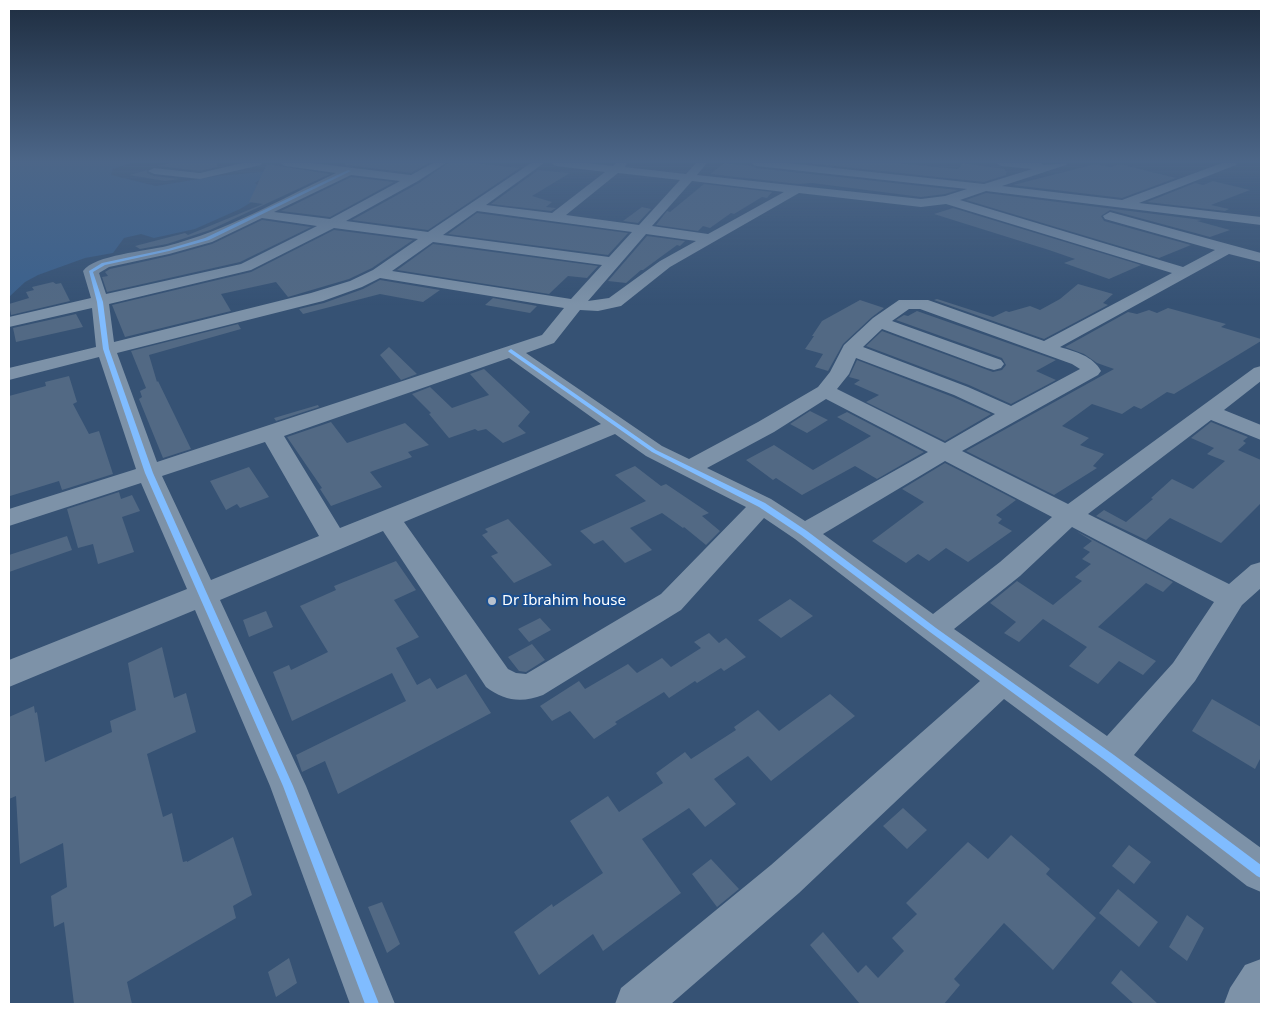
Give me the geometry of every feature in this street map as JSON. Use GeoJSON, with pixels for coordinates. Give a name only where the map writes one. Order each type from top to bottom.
{"type":"FeatureCollection","features":[{"type":"Feature","properties":{"kind":"street"},"geometry":{"type":"LineString","coordinates":[[267,210],[194,244],[98,266],[91,271],[100,302],[106,349],[149,473],[288,786],[372,1004]]}},
{"type":"Feature","properties":{"kind":"street"},"geometry":{"type":"LineString","coordinates":[[9,322],[246,267],[356,210]]}},
{"type":"Feature","properties":{"kind":"street"},"geometry":{"type":"LineString","coordinates":[[9,374],[317,297],[356,284],[378,273],[469,210]]}},
{"type":"Feature","properties":{"kind":"street"},"geometry":{"type":"LineString","coordinates":[[501,210],[709,238]]}},
{"type":"Feature","properties":{"kind":"street"},"geometry":{"type":"LineString","coordinates":[[556,217],[564,210]]}},
{"type":"Feature","properties":{"kind":"street"},"geometry":{"type":"LineString","coordinates":[[9,518],[271,433],[548,339],[558,330],[575,305],[660,210]]}},
{"type":"Feature","properties":{"kind":"street"},"geometry":{"type":"LineString","coordinates":[[378,273],[575,305],[598,306],[615,302],[665,264],[759,210]]}},
{"type":"Feature","properties":{"kind":"street"},"geometry":{"type":"LineString","coordinates":[[981,210],[1185,272]]}},
{"type":"Feature","properties":{"kind":"street"},"geometry":{"type":"LineString","coordinates":[[1094,210],[1261,258]]}},
{"type":"Feature","properties":{"kind":"street"},"geometry":{"type":"LineString","coordinates":[[1167,210],[1261,222]]}},
{"type":"Feature","properties":{"kind":"street"},"geometry":{"type":"LineString","coordinates":[[1234,218],[1251,210]]}},
{"type":"Feature","properties":{"kind":"street"},"geometry":{"type":"LineString","coordinates":[[262,214],[613,262]]}},
{"type":"Feature","properties":{"kind":"street"},"geometry":{"type":"LineString","coordinates":[[1045,348],[1227,249]]}},
{"type":"Feature","properties":{"kind":"street"},"geometry":{"type":"LineString","coordinates":[[688,469],[766,427],[824,391],[839,374],[851,349],[879,322],[905,304],[917,303],[1079,360],[1089,367],[1091,371],[1010,413],[804,533]]}},
{"type":"Feature","properties":{"kind":"street"},"geometry":{"type":"LineString","coordinates":[[879,322],[994,364]]}},
{"type":"Feature","properties":{"kind":"street"},"geometry":{"type":"LineString","coordinates":[[851,349],[961,390],[1010,413]]}},
{"type":"Feature","properties":{"kind":"street"},"geometry":{"type":"LineString","coordinates":[[510,351],[615,426],[654,451],[762,505],[804,533],[1002,681],[1110,758],[1261,872]]}},
{"type":"Feature","properties":{"kind":"street"},"geometry":{"type":"LineString","coordinates":[[933,630],[1010,569],[1070,515],[1145,461],[1207,411],[1261,372]]}},
{"type":"Feature","properties":{"kind":"street"},"geometry":{"type":"LineString","coordinates":[[824,391],[1232,598]]}},
{"type":"Feature","properties":{"kind":"street"},"geometry":{"type":"LineString","coordinates":[[1207,411],[1261,433]]}},
{"type":"Feature","properties":{"kind":"street"},"geometry":{"type":"LineString","coordinates":[[9,674],[615,426]]}},
{"type":"Feature","properties":{"kind":"street"},"geometry":{"type":"LineString","coordinates":[[271,433],[335,541]]}},
{"type":"Feature","properties":{"kind":"street"},"geometry":{"type":"LineString","coordinates":[[389,520],[497,678],[507,685],[519,689],[532,686],[671,602],[762,505]]}},
{"type":"Feature","properties":{"kind":"street"},"geometry":{"type":"LineString","coordinates":[[1110,758],[1184,672],[1232,598],[1261,572]]}},
{"type":"Feature","properties":{"kind":"street"},"geometry":{"type":"LineString","coordinates":[[637,1004],[785,880],[1002,681]]}},
{"type":"Feature","properties":{"kind":"street"},"geometry":{"type":"LineString","coordinates":[[1246,1004],[1261,981]]}},
{"type":"Feature","properties":{"kind":"water"},"geometry":{"type":"Polygon","coordinates":[[[9,210],[237,210],[195,229],[154,238],[141,234],[124,238],[113,253],[85,258],[38,275],[25,282],[9,297],[9,210]]]}},
{"type":"Feature","properties":{"kind":"building"},"geometry":{"type":"Polygon","coordinates":[[[248,210],[252,210],[210,230],[167,244],[140,249],[135,246],[185,233],[188,235],[248,210]]]}},
{"type":"Feature","properties":{"kind":"building"},"geometry":{"type":"Polygon","coordinates":[[[282,210],[342,210],[330,217],[281,211],[282,210]]]}},
{"type":"Feature","properties":{"kind":"building"},"geometry":{"type":"Polygon","coordinates":[[[370,210],[457,210],[428,230],[352,220],[370,210]]]}},
{"type":"Feature","properties":{"kind":"building"},"geometry":{"type":"Polygon","coordinates":[[[638,210],[650,210],[638,223],[623,221],[638,210]]]}},
{"type":"Feature","properties":{"kind":"building"},"geometry":{"type":"Polygon","coordinates":[[[672,210],[740,210],[734,214],[731,213],[710,228],[703,226],[698,231],[656,225],[667,211],[672,210]]]}},
{"type":"Feature","properties":{"kind":"building"},"geometry":{"type":"Polygon","coordinates":[[[946,210],[960,210],[1141,265],[1109,279],[1064,263],[1075,259],[934,214],[946,210]]]}},
{"type":"Feature","properties":{"kind":"building"},"geometry":{"type":"Polygon","coordinates":[[[1000,210],[1110,210],[1101,216],[1104,221],[1191,245],[1159,258],[1000,210]]]}},
{"type":"Feature","properties":{"kind":"building"},"geometry":{"type":"Polygon","coordinates":[[[1111,210],[1202,220],[1197,221],[1230,230],[1210,237],[1111,210]]]}},
{"type":"Feature","properties":{"kind":"building"},"geometry":{"type":"Polygon","coordinates":[[[477,213],[628,233],[608,255],[448,234],[477,213]]]}},
{"type":"Feature","properties":{"kind":"building"},"geometry":{"type":"Polygon","coordinates":[[[262,220],[311,227],[240,262],[107,292],[102,277],[108,276],[105,272],[110,269],[212,244],[262,220]]]}},
{"type":"Feature","properties":{"kind":"building"},"geometry":{"type":"Polygon","coordinates":[[[334,230],[413,240],[372,268],[349,279],[288,297],[276,282],[221,294],[231,311],[125,337],[112,305],[251,272],[334,230]]]}},
{"type":"Feature","properties":{"kind":"building"},"geometry":{"type":"Polygon","coordinates":[[[647,236],[685,241],[641,270],[626,283],[608,281],[647,236]]]}},
{"type":"Feature","properties":{"kind":"building"},"geometry":{"type":"Polygon","coordinates":[[[433,244],[598,266],[587,278],[568,276],[549,294],[397,270],[433,244]]]}},
{"type":"Feature","properties":{"kind":"building"},"geometry":{"type":"Polygon","coordinates":[[[380,280],[440,290],[423,302],[380,294],[303,314],[299,309],[324,303],[363,289],[380,280]]]}},
{"type":"Feature","properties":{"kind":"building"},"geometry":{"type":"Polygon","coordinates":[[[53,282],[56,284],[61,283],[70,301],[11,315],[9,304],[29,298],[26,292],[34,290],[32,287],[53,282]]]}},
{"type":"Feature","properties":{"kind":"building"},"geometry":{"type":"Polygon","coordinates":[[[1078,284],[1113,294],[1103,303],[1108,305],[1044,339],[934,300],[937,299],[993,317],[1006,311],[1009,312],[1030,306],[1040,310],[1060,299],[1078,284]]]}},
{"type":"Feature","properties":{"kind":"building"},"geometry":{"type":"Polygon","coordinates":[[[493,298],[537,306],[530,313],[485,305],[493,298]]]}},
{"type":"Feature","properties":{"kind":"building"},"geometry":{"type":"Polygon","coordinates":[[[860,300],[884,308],[843,344],[828,371],[815,367],[823,354],[805,349],[822,321],[860,300]]]}},
{"type":"Feature","properties":{"kind":"building"},"geometry":{"type":"Polygon","coordinates":[[[1168,308],[1226,324],[1221,327],[1261,339],[1261,341],[1174,394],[1167,392],[1141,409],[1134,406],[1122,414],[1092,404],[1062,426],[1089,438],[1080,445],[1104,454],[1093,466],[1097,468],[1054,495],[966,451],[1114,369],[1065,347],[1128,312],[1137,314],[1149,310],[1157,313],[1168,308]]]}},
{"type":"Feature","properties":{"kind":"building"},"geometry":{"type":"Polygon","coordinates":[[[917,311],[1056,360],[1036,371],[1056,380],[1011,404],[969,385],[866,346],[882,331],[993,372],[1002,370],[1006,365],[1002,358],[896,320],[917,311]]]}},
{"type":"Feature","properties":{"kind":"building"},"geometry":{"type":"Polygon","coordinates":[[[76,314],[83,327],[16,342],[13,328],[76,314]]]}},
{"type":"Feature","properties":{"kind":"building"},"geometry":{"type":"Polygon","coordinates":[[[238,324],[241,329],[149,355],[157,382],[191,449],[163,458],[139,399],[142,397],[140,391],[146,388],[131,351],[238,324]]]}},
{"type":"Feature","properties":{"kind":"building"},"geometry":{"type":"Polygon","coordinates":[[[389,347],[417,374],[401,380],[380,355],[389,347]]]}},
{"type":"Feature","properties":{"kind":"building"},"geometry":{"type":"Polygon","coordinates":[[[857,360],[953,397],[991,414],[945,441],[866,402],[879,395],[854,384],[860,380],[849,377],[857,360]]]}},
{"type":"Feature","properties":{"kind":"building"},"geometry":{"type":"Polygon","coordinates":[[[484,369],[530,412],[518,426],[526,433],[503,443],[486,429],[478,431],[475,429],[449,438],[429,414],[431,413],[412,394],[430,387],[452,408],[489,395],[470,374],[484,369]]]}},
{"type":"Feature","properties":{"kind":"building"},"geometry":{"type":"Polygon","coordinates":[[[69,376],[77,402],[73,404],[89,434],[99,431],[113,474],[62,490],[59,481],[10,496],[9,396],[46,386],[45,382],[69,376]]]}},
{"type":"Feature","properties":{"kind":"building"},"geometry":{"type":"Polygon","coordinates":[[[318,405],[319,407],[276,421],[274,418],[318,405]]]}},
{"type":"Feature","properties":{"kind":"building"},"geometry":{"type":"Polygon","coordinates":[[[810,411],[828,420],[807,433],[790,424],[810,411]]]}},
{"type":"Feature","properties":{"kind":"building"},"geometry":{"type":"Polygon","coordinates":[[[847,412],[924,452],[877,479],[855,466],[802,495],[776,478],[773,480],[746,460],[774,445],[813,470],[871,436],[837,417],[847,412]]]}},
{"type":"Feature","properties":{"kind":"building"},"geometry":{"type":"Polygon","coordinates":[[[331,422],[347,443],[405,423],[429,445],[408,452],[412,457],[370,472],[382,487],[331,506],[320,489],[322,488],[287,437],[331,422]]]}},
{"type":"Feature","properties":{"kind":"building"},"geometry":{"type":"Polygon","coordinates":[[[1211,422],[1248,437],[1243,441],[1246,443],[1238,450],[1261,460],[1261,503],[1221,543],[1170,518],[1146,540],[1096,516],[1104,510],[1126,522],[1153,499],[1151,498],[1172,479],[1193,489],[1225,461],[1207,454],[1214,448],[1191,438],[1211,422]]]}},
{"type":"Feature","properties":{"kind":"building"},"geometry":{"type":"Polygon","coordinates":[[[945,463],[1016,500],[996,515],[1002,519],[998,523],[1012,531],[968,562],[946,548],[929,561],[918,554],[906,563],[872,541],[924,502],[902,489],[945,463]]]}},
{"type":"Feature","properties":{"kind":"building"},"geometry":{"type":"Polygon","coordinates":[[[635,466],[661,486],[666,484],[709,513],[702,516],[720,531],[706,545],[684,527],[662,513],[630,528],[652,550],[625,563],[603,540],[594,544],[580,531],[646,501],[615,475],[635,466]]]}},
{"type":"Feature","properties":{"kind":"building"},"geometry":{"type":"Polygon","coordinates":[[[249,467],[269,497],[240,508],[237,504],[226,510],[210,481],[249,467]]]}},
{"type":"Feature","properties":{"kind":"building"},"geometry":{"type":"Polygon","coordinates":[[[119,492],[121,499],[132,495],[140,511],[122,517],[134,552],[98,564],[93,544],[78,548],[67,509],[119,492]]]}},
{"type":"Feature","properties":{"kind":"building"},"geometry":{"type":"Polygon","coordinates":[[[508,519],[552,565],[514,583],[491,556],[498,553],[482,535],[488,532],[485,529],[508,519]]]}},
{"type":"Feature","properties":{"kind":"building"},"geometry":{"type":"Polygon","coordinates":[[[1076,531],[1173,582],[1163,592],[1146,583],[1098,627],[1156,661],[1143,675],[1119,661],[1098,684],[1069,666],[1087,647],[1043,619],[1019,642],[1004,633],[1016,622],[990,603],[1017,581],[1053,605],[1082,581],[1075,577],[1091,564],[1082,559],[1090,552],[1083,548],[1092,541],[1076,531]]]}},
{"type":"Feature","properties":{"kind":"building"},"geometry":{"type":"Polygon","coordinates":[[[67,536],[72,550],[9,572],[9,555],[67,536]]]}},
{"type":"Feature","properties":{"kind":"building"},"geometry":{"type":"Polygon","coordinates":[[[396,561],[416,590],[394,600],[419,637],[396,648],[417,685],[430,678],[437,689],[466,674],[491,713],[338,794],[325,761],[302,772],[296,755],[406,701],[392,673],[292,721],[273,672],[289,665],[291,670],[328,652],[300,606],[336,590],[334,586],[396,561]]]}},
{"type":"Feature","properties":{"kind":"building"},"geometry":{"type":"Polygon","coordinates":[[[790,599],[813,616],[781,638],[758,620],[790,599]]]}},
{"type":"Feature","properties":{"kind":"building"},"geometry":{"type":"Polygon","coordinates":[[[266,611],[273,627],[249,637],[243,620],[266,611]]]}},
{"type":"Feature","properties":{"kind":"building"},"geometry":{"type":"Polygon","coordinates":[[[540,618],[551,630],[529,642],[518,629],[540,618]]]}},
{"type":"Feature","properties":{"kind":"building"},"geometry":{"type":"Polygon","coordinates":[[[709,633],[719,643],[726,638],[746,657],[724,671],[721,668],[697,683],[695,681],[669,698],[664,692],[615,722],[617,724],[594,739],[570,711],[552,721],[540,706],[579,681],[585,689],[628,664],[637,673],[662,658],[671,667],[701,648],[694,642],[709,633]]]}},
{"type":"Feature","properties":{"kind":"building"},"geometry":{"type":"Polygon","coordinates":[[[532,644],[545,660],[526,672],[519,671],[508,657],[532,644]]]}},
{"type":"Feature","properties":{"kind":"building"},"geometry":{"type":"Polygon","coordinates":[[[162,647],[174,698],[186,693],[196,732],[147,754],[163,817],[172,813],[183,862],[187,862],[233,837],[252,895],[233,906],[236,918],[127,982],[132,1004],[74,1004],[64,922],[54,927],[51,896],[67,887],[63,843],[20,864],[16,796],[9,799],[9,717],[34,706],[35,713],[37,712],[45,762],[112,732],[110,721],[136,710],[128,663],[162,647]]]}},
{"type":"Feature","properties":{"kind":"building"},"geometry":{"type":"Polygon","coordinates":[[[830,694],[855,716],[771,781],[748,756],[714,779],[736,804],[705,827],[689,808],[642,839],[681,893],[603,951],[593,934],[539,975],[514,932],[552,904],[553,907],[603,873],[570,821],[608,796],[619,812],[663,783],[656,773],[685,752],[691,759],[736,730],[734,727],[758,710],[779,731],[830,694]]]}},
{"type":"Feature","properties":{"kind":"building"},"geometry":{"type":"Polygon","coordinates":[[[1212,699],[1261,727],[1261,757],[1255,769],[1192,731],[1212,699]]]}},
{"type":"Feature","properties":{"kind":"building"},"geometry":{"type":"Polygon","coordinates":[[[903,808],[927,830],[907,849],[883,826],[903,808]]]}},
{"type":"Feature","properties":{"kind":"building"},"geometry":{"type":"Polygon","coordinates":[[[1011,835],[1050,869],[1046,874],[1096,918],[1053,970],[1004,923],[954,979],[960,985],[944,1004],[860,1004],[810,945],[823,932],[858,973],[866,965],[878,978],[904,951],[892,938],[917,914],[906,903],[968,842],[988,859],[1011,835]]]}},
{"type":"Feature","properties":{"kind":"building"},"geometry":{"type":"Polygon","coordinates":[[[1129,845],[1151,862],[1134,884],[1112,866],[1129,845]]]}},
{"type":"Feature","properties":{"kind":"building"},"geometry":{"type":"Polygon","coordinates":[[[711,859],[739,889],[717,907],[692,874],[711,859]]]}},
{"type":"Feature","properties":{"kind":"building"},"geometry":{"type":"Polygon","coordinates":[[[1118,889],[1158,922],[1139,947],[1099,913],[1118,889]]]}},
{"type":"Feature","properties":{"kind":"building"},"geometry":{"type":"Polygon","coordinates":[[[382,902],[400,944],[387,953],[368,907],[382,902]]]}},
{"type":"Feature","properties":{"kind":"building"},"geometry":{"type":"Polygon","coordinates":[[[1187,915],[1204,928],[1187,961],[1169,947],[1187,915]]]}},
{"type":"Feature","properties":{"kind":"building"},"geometry":{"type":"Polygon","coordinates":[[[289,958],[297,983],[276,997],[268,972],[289,958]]]}},
{"type":"Feature","properties":{"kind":"building"},"geometry":{"type":"Polygon","coordinates":[[[1121,970],[1158,1004],[1134,1004],[1111,983],[1121,970]]]}},
{"type":"Feature","properties":{"kind":"cycle path"},"geometry":{"type":"LineString","coordinates":[[267,210],[207,239],[169,250],[104,264],[91,271],[100,302],[106,349],[149,473],[288,786],[372,1004]]}},
{"type":"Feature","properties":{"kind":"cycle path"},"geometry":{"type":"LineString","coordinates":[[511,351],[654,451],[762,505],[804,533],[933,630],[1110,758],[1261,872]]}},
{"type":"Feature","properties":{"kind":"place","name":"Dr Ibrahim house"},"geometry":{"type":"Point","coordinates":[492,601]}}]}
